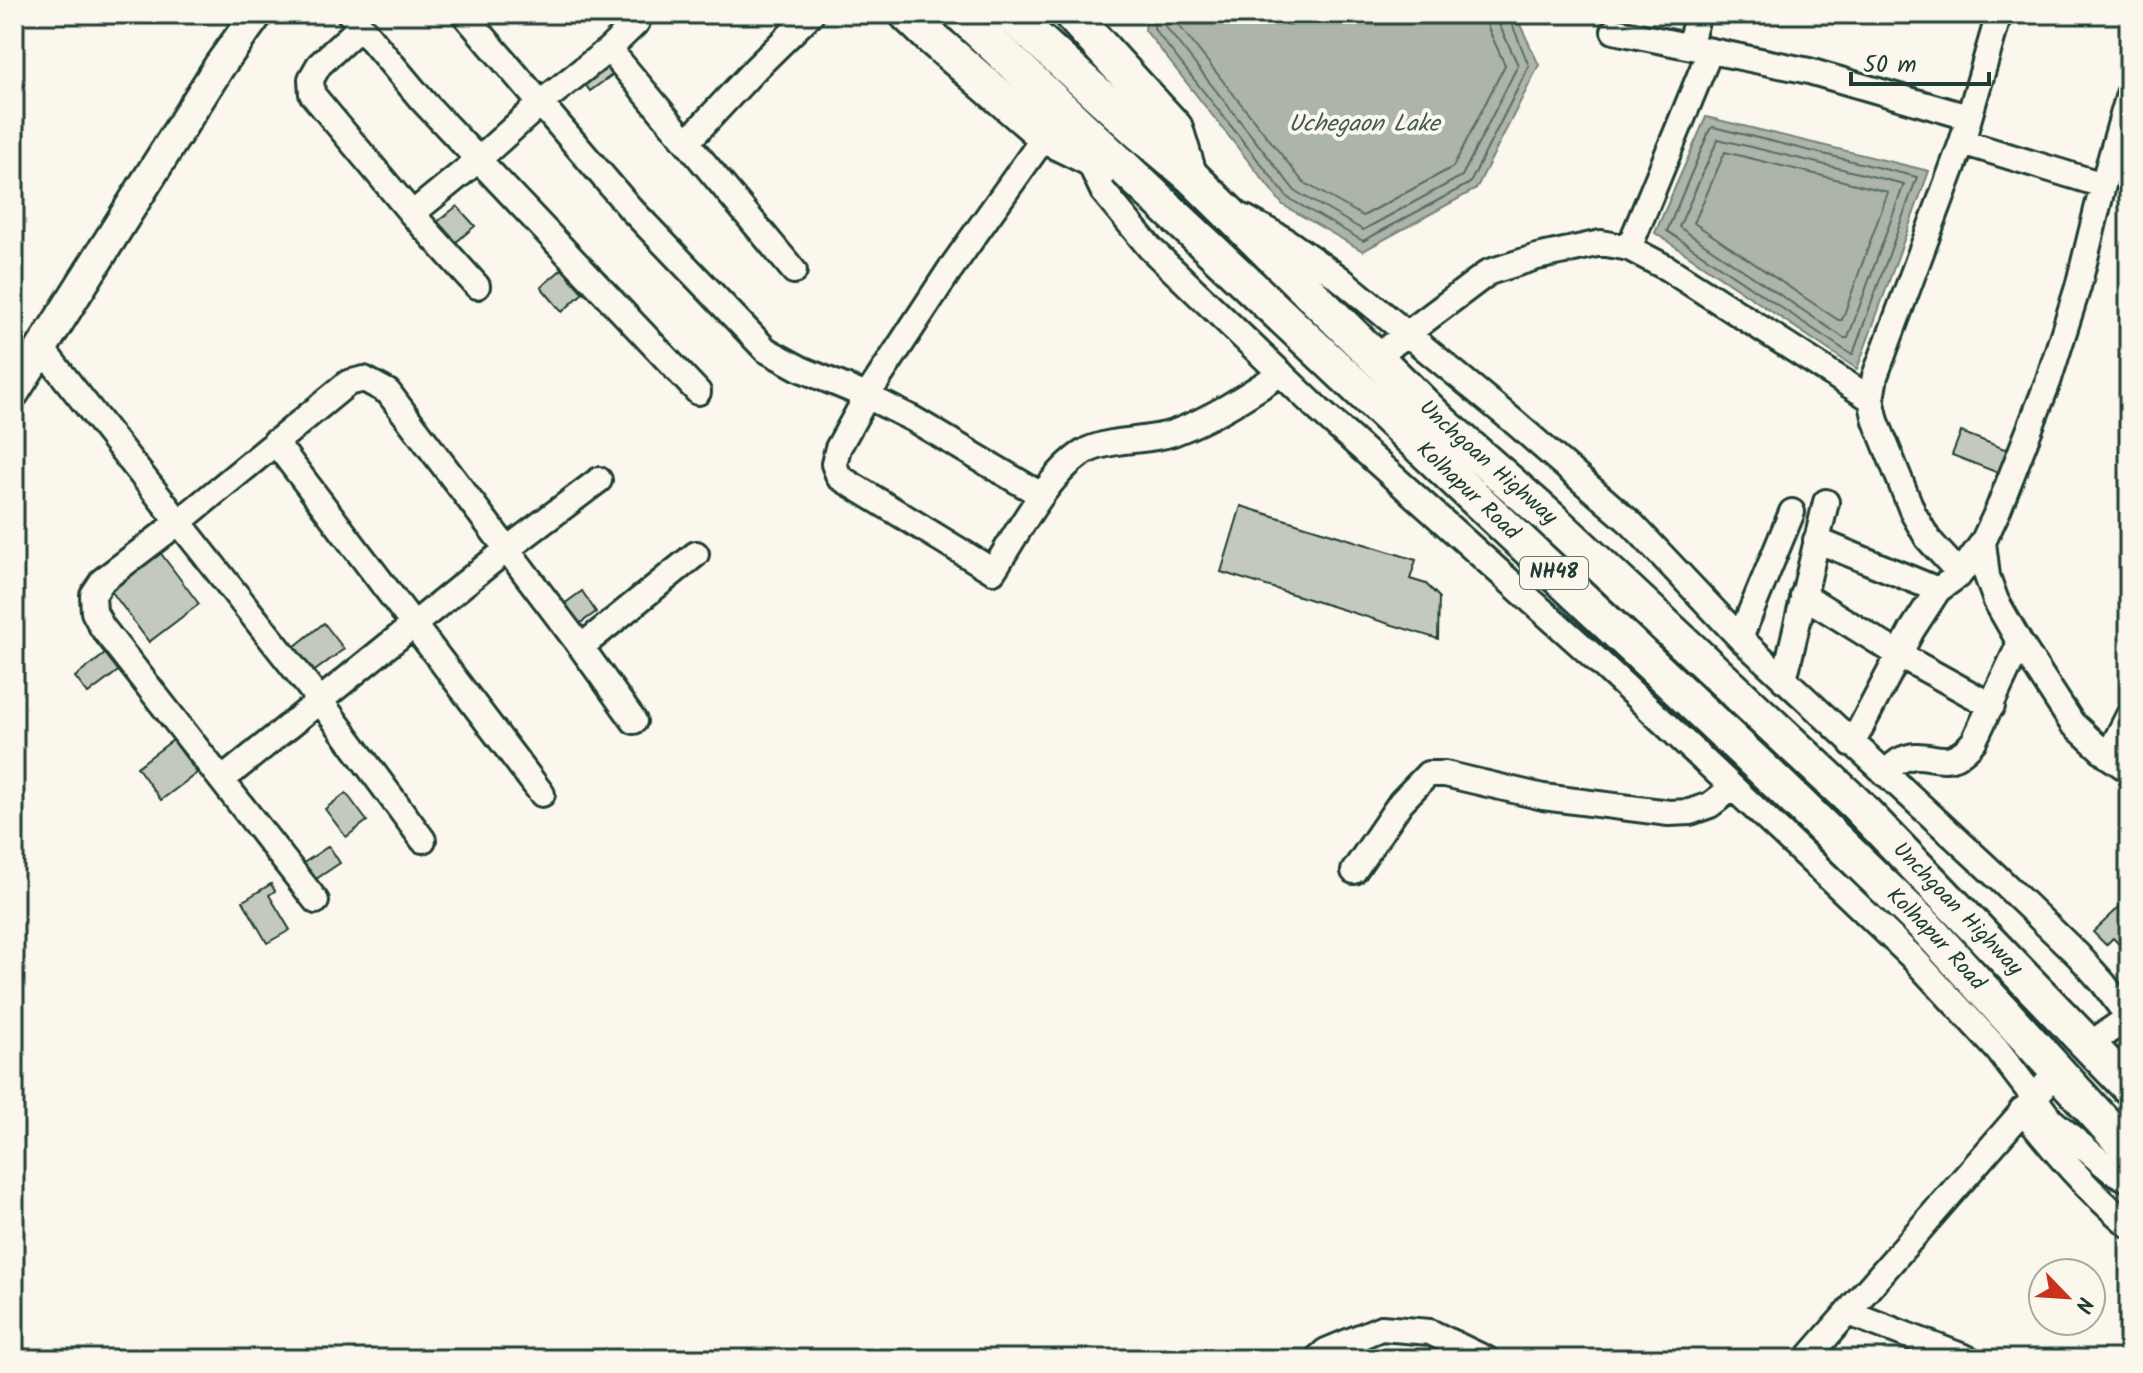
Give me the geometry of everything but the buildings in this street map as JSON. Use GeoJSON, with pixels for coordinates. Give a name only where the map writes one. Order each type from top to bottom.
{"type":"FeatureCollection","features":[{"type":"Feature","properties":{"kind":"highway"},"geometry":{"type":"LineString","coordinates":[[907,14],[1045,136],[1139,183]]}},
{"type":"Feature","properties":{"kind":"highway","name":"Kolhapur Road"},"geometry":{"type":"LineString","coordinates":[[961,14],[1787,792],[1925,926],[2129,1150]]}},
{"type":"Feature","properties":{"kind":"highway","name":"Unchgoan Highway"},"geometry":{"type":"LineString","coordinates":[[1010,14],[1219,202],[1444,425],[1550,518],[1855,803],[2129,1087]]}},
{"type":"Feature","properties":{"kind":"highway"},"geometry":{"type":"LineString","coordinates":[[1071,14],[1175,128],[1189,174]]}},
{"type":"Feature","properties":{"kind":"main road"},"geometry":{"type":"LineString","coordinates":[[14,392],[220,65],[257,14]]}},
{"type":"Feature","properties":{"kind":"street"},"geometry":{"type":"LineString","coordinates":[[464,14],[630,208],[758,342],[801,369],[913,419],[1041,495]]}},
{"type":"Feature","properties":{"kind":"street"},"geometry":{"type":"LineString","coordinates":[[412,214],[609,49],[637,22],[638,14]]}},
{"type":"Feature","properties":{"kind":"street"},"geometry":{"type":"LineString","coordinates":[[687,142],[811,14]]}},
{"type":"Feature","properties":{"kind":"street"},"geometry":{"type":"LineString","coordinates":[[1629,248],[1700,49],[1698,14]]}},
{"type":"Feature","properties":{"kind":"street"},"geometry":{"type":"LineString","coordinates":[[1960,574],[1928,539],[1913,513],[1876,421],[1871,399],[1875,376],[1962,142],[1999,14]]}},
{"type":"Feature","properties":{"kind":"street"},"geometry":{"type":"LineString","coordinates":[[477,286],[312,94],[311,79],[319,65],[355,20],[422,100],[698,392]]}},
{"type":"Feature","properties":{"kind":"street"},"geometry":{"type":"LineString","coordinates":[[1614,31],[1809,71],[1968,117]]}},
{"type":"Feature","properties":{"kind":"street"},"geometry":{"type":"LineString","coordinates":[[609,49],[794,271]]}},
{"type":"Feature","properties":{"kind":"street"},"geometry":{"type":"LineString","coordinates":[[1852,744],[1898,654],[1938,590],[1960,574],[1983,542],[1998,510],[2048,382],[2078,287],[2128,101]]}},
{"type":"Feature","properties":{"kind":"street"},"geometry":{"type":"LineString","coordinates":[[1045,136],[949,271],[867,396],[838,448],[834,464],[839,477],[993,571],[1041,495],[1087,451],[1110,443],[1171,433],[1247,396],[1281,373]]}},
{"type":"Feature","properties":{"kind":"street"},"geometry":{"type":"LineString","coordinates":[[1962,142],[2103,185]]}},
{"type":"Feature","properties":{"kind":"street"},"geometry":{"type":"LineString","coordinates":[[1087,157],[1103,191],[1150,248],[1281,373],[1594,657],[1911,956],[1997,1049],[2051,1120],[2112,1171],[2129,1180]]}},
{"type":"Feature","properties":{"kind":"street"},"geometry":{"type":"LineString","coordinates":[[1219,202],[1285,240],[1338,277],[1632,524],[1740,638],[2078,955],[2129,1018],[2103,1035]]}},
{"type":"Feature","properties":{"kind":"street"},"geometry":{"type":"LineString","coordinates":[[1375,358],[1489,272],[1537,257],[1601,243],[1629,248],[1667,268],[1871,399]]}},
{"type":"Feature","properties":{"kind":"street"},"geometry":{"type":"LineString","coordinates":[[43,350],[321,702],[423,840]]}},
{"type":"Feature","properties":{"kind":"street"},"geometry":{"type":"LineString","coordinates":[[316,901],[102,627],[94,612],[93,595],[103,580],[179,522],[348,383],[364,379],[388,392],[634,721]]}},
{"type":"Feature","properties":{"kind":"street"},"geometry":{"type":"LineString","coordinates":[[275,442],[542,794]]}},
{"type":"Feature","properties":{"kind":"street"},"geometry":{"type":"LineString","coordinates":[[222,780],[506,550],[599,480]]}},
{"type":"Feature","properties":{"kind":"street"},"geometry":{"type":"LineString","coordinates":[[1784,680],[1826,502]]}},
{"type":"Feature","properties":{"kind":"street"},"geometry":{"type":"LineString","coordinates":[[1740,638],[1792,512]]}},
{"type":"Feature","properties":{"kind":"street"},"geometry":{"type":"LineString","coordinates":[[1816,540],[1938,590]]}},
{"type":"Feature","properties":{"kind":"street"},"geometry":{"type":"LineString","coordinates":[[1983,542],[1991,588],[2020,643],[2072,723],[2108,756],[2129,770]]}},
{"type":"Feature","properties":{"kind":"street"},"geometry":{"type":"LineString","coordinates":[[581,647],[696,554]]}},
{"type":"Feature","properties":{"kind":"street"},"geometry":{"type":"LineString","coordinates":[[1803,595],[1898,654],[1992,706]]}},
{"type":"Feature","properties":{"kind":"street"},"geometry":{"type":"LineString","coordinates":[[1885,774],[1899,761],[1912,756],[1941,760],[1964,753],[1974,741],[1992,706],[2020,643]]}},
{"type":"Feature","properties":{"kind":"street"},"geometry":{"type":"LineString","coordinates":[[2108,756],[2129,715]]}},
{"type":"Feature","properties":{"kind":"street"},"geometry":{"type":"LineString","coordinates":[[1354,871],[1401,802],[1428,774],[1445,774],[1543,797],[1669,813],[1690,812],[1710,805],[1732,788]]}},
{"type":"Feature","properties":{"kind":"street"},"geometry":{"type":"LineString","coordinates":[[2034,1097],[2065,1165],[2129,1225]]}},
{"type":"Feature","properties":{"kind":"street"},"geometry":{"type":"LineString","coordinates":[[1807,1359],[2034,1097]]}},
{"type":"Feature","properties":{"kind":"street"},"geometry":{"type":"LineString","coordinates":[[1849,1313],[1969,1359]]}},
{"type":"Feature","properties":{"kind":"street"},"geometry":{"type":"LineString","coordinates":[[1317,1359],[1326,1351],[1381,1328],[1430,1332],[1486,1359]]}},
{"type":"Feature","properties":{"kind":"water","name":"Uchegaon Lake"},"geometry":{"type":"Polygon","coordinates":[[[1147,14],[1515,14],[1539,65],[1476,189],[1363,251],[1283,205],[1145,30],[1147,14]]]}},
{"type":"Feature","properties":{"kind":"water"},"geometry":{"type":"Polygon","coordinates":[[[1706,117],[1929,171],[1857,369],[1655,233],[1706,117]]]}}]}
